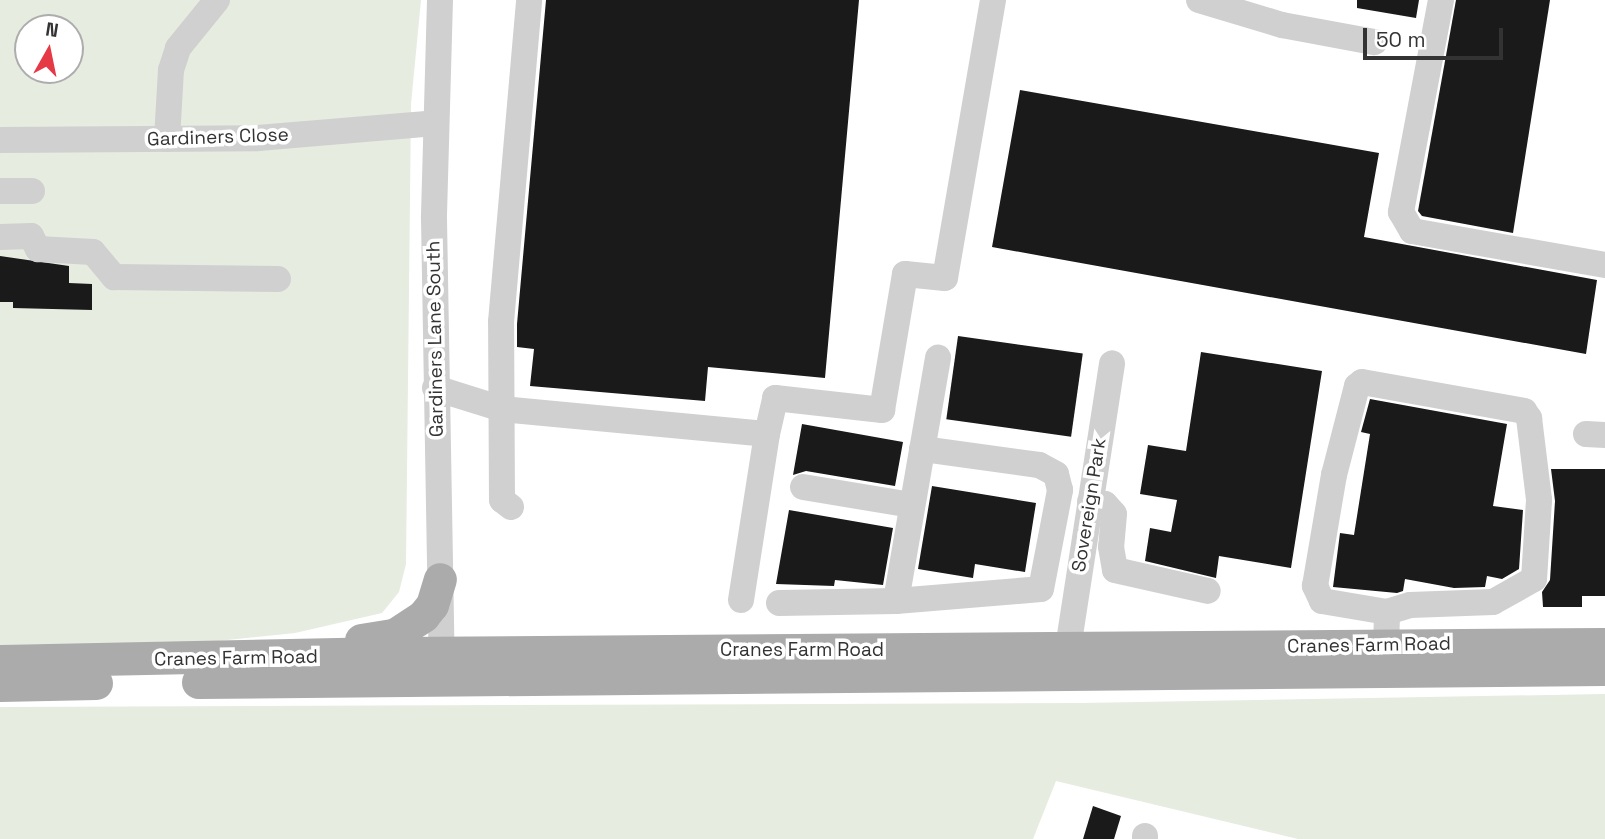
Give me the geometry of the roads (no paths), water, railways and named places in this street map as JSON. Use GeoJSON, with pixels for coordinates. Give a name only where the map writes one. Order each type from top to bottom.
{"type":"FeatureCollection","features":[{"type":"Feature","properties":{"kind":"main road"},"geometry":{"type":"LineString","coordinates":[[231,659],[394,635],[423,616],[432,605],[440,579]]}},
{"type":"Feature","properties":{"kind":"main road","name":"Cranes Farm Road"},"geometry":{"type":"LineString","coordinates":[[0,685],[442,666],[1068,648],[1605,644]]}},
{"type":"Feature","properties":{"kind":"main road","name":"Cranes Farm Road"},"geometry":{"type":"LineString","coordinates":[[0,661],[231,659],[442,666]]}},
{"type":"Feature","properties":{"kind":"main road","name":"Cranes Farm Road"},"geometry":{"type":"LineString","coordinates":[[562,664],[1605,669]]}},
{"type":"Feature","properties":{"kind":"street"},"geometry":{"type":"LineString","coordinates":[[167,139],[170,70],[178,48],[217,0]]}},
{"type":"Feature","properties":{"kind":"street","name":"Gardiners Lane South"},"geometry":{"type":"LineString","coordinates":[[440,0],[435,123],[435,388],[442,666]]}},
{"type":"Feature","properties":{"kind":"street"},"geometry":{"type":"LineString","coordinates":[[511,507],[502,500],[501,322],[530,0]]}},
{"type":"Feature","properties":{"kind":"street"},"geometry":{"type":"LineString","coordinates":[[741,600],[775,398],[882,410],[905,274],[946,278],[993,0]]}},
{"type":"Feature","properties":{"kind":"street"},"geometry":{"type":"LineString","coordinates":[[1199,0],[1282,24],[1374,42]]}},
{"type":"Feature","properties":{"kind":"street"},"geometry":{"type":"LineString","coordinates":[[1441,0],[1401,212],[1412,231],[1605,265]]}},
{"type":"Feature","properties":{"kind":"street","name":"Gardiners Close"},"geometry":{"type":"LineString","coordinates":[[0,140],[258,138],[435,123]]}},
{"type":"Feature","properties":{"kind":"street"},"geometry":{"type":"LineString","coordinates":[[0,191],[32,191]]}},
{"type":"Feature","properties":{"kind":"street"},"geometry":{"type":"LineString","coordinates":[[0,237],[31,236],[38,249],[93,252],[114,277],[278,279]]}},
{"type":"Feature","properties":{"kind":"street"},"geometry":{"type":"LineString","coordinates":[[896,601],[938,359]]}},
{"type":"Feature","properties":{"kind":"street","name":"Sovereign Park"},"geometry":{"type":"LineString","coordinates":[[1068,648],[1112,363]]}},
{"type":"Feature","properties":{"kind":"street"},"geometry":{"type":"LineString","coordinates":[[1362,382],[1524,411],[1530,418],[1539,500],[1534,579],[1493,602],[1410,605],[1387,612],[1322,601],[1315,586],[1334,475],[1357,386],[1362,382]]}},
{"type":"Feature","properties":{"kind":"street"},"geometry":{"type":"LineString","coordinates":[[435,388],[502,409],[767,434]]}},
{"type":"Feature","properties":{"kind":"street"},"geometry":{"type":"LineString","coordinates":[[922,449],[1039,465],[1056,474],[1060,491],[1041,589]]}},
{"type":"Feature","properties":{"kind":"street"},"geometry":{"type":"LineString","coordinates":[[803,487],[912,505]]}},
{"type":"Feature","properties":{"kind":"street"},"geometry":{"type":"LineString","coordinates":[[1090,502],[1105,504],[1114,514],[1111,547],[1115,570],[1208,591]]}},
{"type":"Feature","properties":{"kind":"street"},"geometry":{"type":"LineString","coordinates":[[779,603],[896,601],[1041,589],[1075,594]]}},
{"type":"Feature","properties":{"kind":"street"},"geometry":{"type":"LineString","coordinates":[[1387,612],[1387,645]]}}]}
